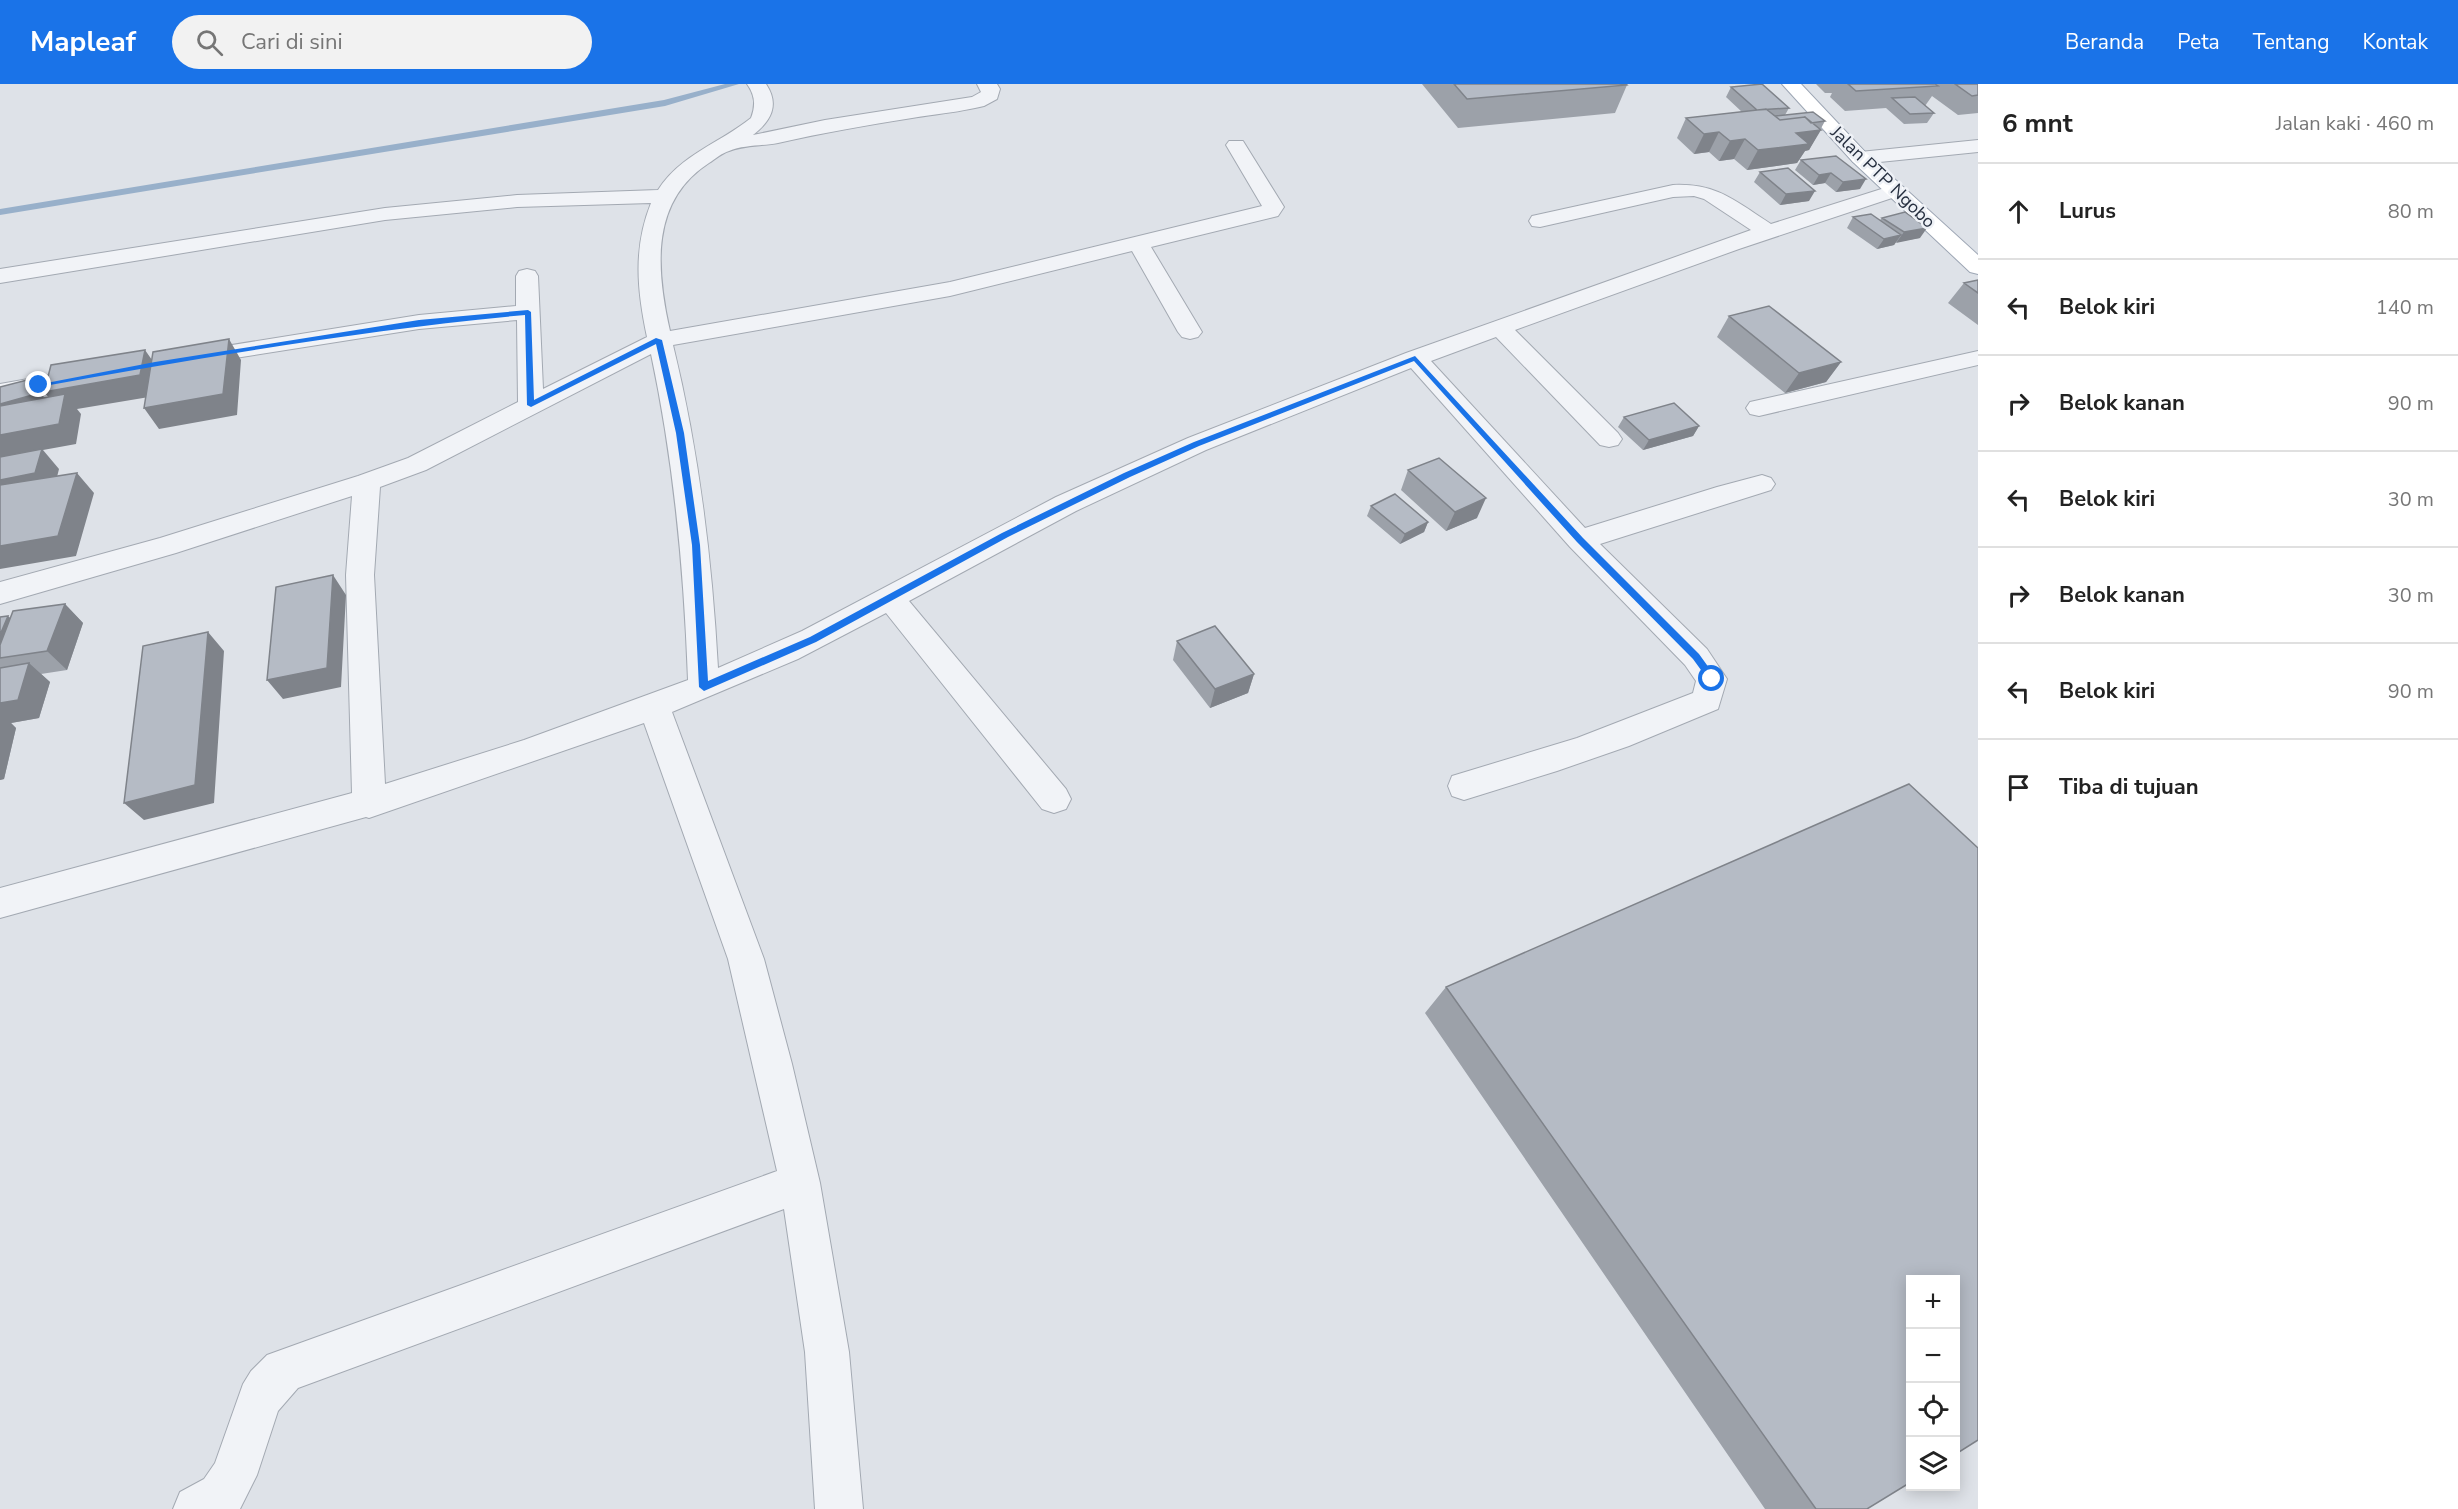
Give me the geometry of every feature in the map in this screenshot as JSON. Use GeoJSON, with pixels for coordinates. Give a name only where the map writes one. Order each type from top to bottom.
{"type":"FeatureCollection","features":[{"type":"Feature","properties":{"kind":"main road","name":"Jalan PTP Ngobo"},"geometry":{"type":"LineString","coordinates":[[1791,84],[1894,191],[1975,262]]}},
{"type":"Feature","properties":{"kind":"street"},"geometry":{"type":"LineString","coordinates":[[725,144],[764,140],[825,126],[969,104],[985,99],[990,94],[991,90],[986,84]]}},
{"type":"Feature","properties":{"kind":"street"},"geometry":{"type":"LineString","coordinates":[[704,687],[696,545],[680,433],[652,312],[648,260],[650,240],[664,196],[686,170],[759,121],[764,113],[764,85]]}},
{"type":"Feature","properties":{"kind":"street"},"geometry":{"type":"LineString","coordinates":[[0,593],[132,556],[417,464],[659,340],[950,289],[1270,211],[1273,207],[1270,200],[1236,145]]}},
{"type":"Feature","properties":{"kind":"street"},"geometry":{"type":"LineString","coordinates":[[1860,158],[1978,146]]}},
{"type":"Feature","properties":{"kind":"street"},"geometry":{"type":"LineString","coordinates":[[1540,221],[1673,190],[1695,189],[1711,195],[1768,232]]}},
{"type":"Feature","properties":{"kind":"street"},"geometry":{"type":"LineString","coordinates":[[0,903],[369,804],[488,766],[654,707],[813,639],[1035,519],[1208,440],[1415,358],[1768,232],[1894,191]]}},
{"type":"Feature","properties":{"kind":"street"},"geometry":{"type":"LineString","coordinates":[[0,276],[385,214],[517,201],[664,196]]}},
{"type":"Feature","properties":{"kind":"street"},"geometry":{"type":"LineString","coordinates":[[1138,243],[1190,332]]}},
{"type":"Feature","properties":{"kind":"street"},"geometry":{"type":"LineString","coordinates":[[527,276],[531,405]]}},
{"type":"Feature","properties":{"kind":"street"},"geometry":{"type":"LineString","coordinates":[[166,362],[419,322],[528,312]]}},
{"type":"Feature","properties":{"kind":"street"},"geometry":{"type":"LineString","coordinates":[[1500,328],[1610,439]]}},
{"type":"Feature","properties":{"kind":"street"},"geometry":{"type":"LineString","coordinates":[[1415,358],[1580,540],[1696,657],[1712,679],[1707,700],[1652,725],[1555,760],[1464,786]]}},
{"type":"Feature","properties":{"kind":"street"},"geometry":{"type":"LineString","coordinates":[[1759,408],[1978,358]]}},
{"type":"Feature","properties":{"kind":"street"},"geometry":{"type":"LineString","coordinates":[[0,392],[109,373]]}},
{"type":"Feature","properties":{"kind":"street"},"geometry":{"type":"LineString","coordinates":[[367,482],[360,575],[369,804]]}},
{"type":"Feature","properties":{"kind":"street"},"geometry":{"type":"LineString","coordinates":[[1580,540],[1762,484]]}},
{"type":"Feature","properties":{"kind":"street"},"geometry":{"type":"LineString","coordinates":[[889,597],[1054,799]]}},
{"type":"Feature","properties":{"kind":"street"},"geometry":{"type":"LineString","coordinates":[[654,707],[746,959],[800,1183],[827,1352],[839,1509]]}},
{"type":"Feature","properties":{"kind":"street"},"geometry":{"type":"LineString","coordinates":[[197,1509],[221,1496],[234,1475],[259,1400],[267,1387],[283,1371],[800,1183]]}},
{"type":"Feature","properties":{"kind":"building"},"geometry":{"type":"Polygon","coordinates":[[[1454,84],[1626,84],[1627,85],[1467,99],[1454,84]]]}},
{"type":"Feature","properties":{"kind":"building"},"geometry":{"type":"Polygon","coordinates":[[[1762,84],[1789,108],[1757,110],[1731,87],[1762,84]]]}},
{"type":"Feature","properties":{"kind":"building"},"geometry":{"type":"Polygon","coordinates":[[[1848,84],[1935,84],[1938,86],[1856,91],[1848,84]]]}},
{"type":"Feature","properties":{"kind":"building"},"geometry":{"type":"Polygon","coordinates":[[[1955,84],[1978,84],[1978,95],[1972,96],[1955,84]]]}},
{"type":"Feature","properties":{"kind":"building"},"geometry":{"type":"Polygon","coordinates":[[[1915,97],[1934,113],[1910,114],[1892,98],[1915,97]]]}},
{"type":"Feature","properties":{"kind":"building"},"geometry":{"type":"Polygon","coordinates":[[[1766,109],[1780,120],[1805,117],[1821,130],[1796,133],[1809,144],[1758,150],[1745,139],[1730,141],[1719,132],[1704,134],[1686,118],[1766,109]]]}},
{"type":"Feature","properties":{"kind":"building"},"geometry":{"type":"Polygon","coordinates":[[[1813,112],[1825,121],[1811,123],[1805,117],[1780,120],[1775,116],[1813,112]]]}},
{"type":"Feature","properties":{"kind":"building"},"geometry":{"type":"Polygon","coordinates":[[[1836,156],[1866,179],[1843,182],[1831,173],[1819,175],[1801,160],[1836,156]]]}},
{"type":"Feature","properties":{"kind":"building"},"geometry":{"type":"Polygon","coordinates":[[[1788,168],[1815,191],[1786,194],[1760,172],[1788,168]]]}},
{"type":"Feature","properties":{"kind":"building"},"geometry":{"type":"Polygon","coordinates":[[[1905,212],[1927,228],[1904,232],[1882,218],[1905,212]]]}},
{"type":"Feature","properties":{"kind":"building"},"geometry":{"type":"Polygon","coordinates":[[[1871,214],[1901,235],[1884,239],[1853,217],[1871,214]]]}},
{"type":"Feature","properties":{"kind":"building"},"geometry":{"type":"Polygon","coordinates":[[[1978,280],[1978,293],[1964,283],[1978,280]]]}},
{"type":"Feature","properties":{"kind":"building"},"geometry":{"type":"Polygon","coordinates":[[[1769,306],[1841,362],[1799,373],[1729,316],[1769,306]]]}},
{"type":"Feature","properties":{"kind":"building"},"geometry":{"type":"Polygon","coordinates":[[[229,339],[223,394],[144,408],[153,352],[229,339]]]}},
{"type":"Feature","properties":{"kind":"building"},"geometry":{"type":"Polygon","coordinates":[[[145,350],[140,375],[44,392],[51,365],[145,350]]]}},
{"type":"Feature","properties":{"kind":"building"},"geometry":{"type":"Polygon","coordinates":[[[35,378],[36,394],[0,404],[0,387],[35,378]]]}},
{"type":"Feature","properties":{"kind":"building"},"geometry":{"type":"Polygon","coordinates":[[[65,394],[59,424],[0,435],[0,406],[65,394]]]}},
{"type":"Feature","properties":{"kind":"building"},"geometry":{"type":"Polygon","coordinates":[[[1674,403],[1699,426],[1649,440],[1624,417],[1674,403]]]}},
{"type":"Feature","properties":{"kind":"building"},"geometry":{"type":"Polygon","coordinates":[[[42,449],[35,473],[0,480],[0,457],[42,449]]]}},
{"type":"Feature","properties":{"kind":"building"},"geometry":{"type":"Polygon","coordinates":[[[1439,458],[1486,498],[1455,512],[1408,470],[1439,458]]]}},
{"type":"Feature","properties":{"kind":"building"},"geometry":{"type":"Polygon","coordinates":[[[77,473],[58,536],[0,546],[0,485],[77,473]]]}},
{"type":"Feature","properties":{"kind":"building"},"geometry":{"type":"Polygon","coordinates":[[[1395,494],[1428,522],[1405,534],[1371,506],[1395,494]]]}},
{"type":"Feature","properties":{"kind":"building"},"geometry":{"type":"Polygon","coordinates":[[[333,575],[327,668],[267,680],[276,587],[333,575]]]}},
{"type":"Feature","properties":{"kind":"building"},"geometry":{"type":"Polygon","coordinates":[[[65,604],[47,651],[0,658],[0,645],[13,611],[65,604]]]}},
{"type":"Feature","properties":{"kind":"building"},"geometry":{"type":"Polygon","coordinates":[[[8,616],[0,635],[0,617],[8,616]]]}},
{"type":"Feature","properties":{"kind":"building"},"geometry":{"type":"Polygon","coordinates":[[[1215,626],[1254,674],[1215,689],[1177,641],[1215,626]]]}},
{"type":"Feature","properties":{"kind":"building"},"geometry":{"type":"Polygon","coordinates":[[[208,632],[195,785],[124,803],[143,646],[208,632]]]}},
{"type":"Feature","properties":{"kind":"building"},"geometry":{"type":"Polygon","coordinates":[[[29,663],[18,700],[0,703],[0,668],[29,663]]]}},
{"type":"Feature","properties":{"kind":"building"},"geometry":{"type":"Polygon","coordinates":[[[1909,784],[1978,848],[1978,1440],[1960,1451],[1960,1275],[1906,1275],[1906,1485],[1867,1509],[1816,1509],[1446,987],[1909,784]]]}},
{"type":"Feature","properties":{"kind":"waterway"},"geometry":{"type":"LineString","coordinates":[[0,212],[665,103],[735,84]]}},
{"type":"Feature","properties":{"kind":"route"},"geometry":{"type":"LineString","coordinates":[[39,385],[419,322],[528,312],[531,405],[659,340],[680,433],[696,545],[704,687],[813,639],[1005,535],[1127,475],[1273,413],[1415,358],[1580,540],[1696,657],[1712,679]]}}]}
